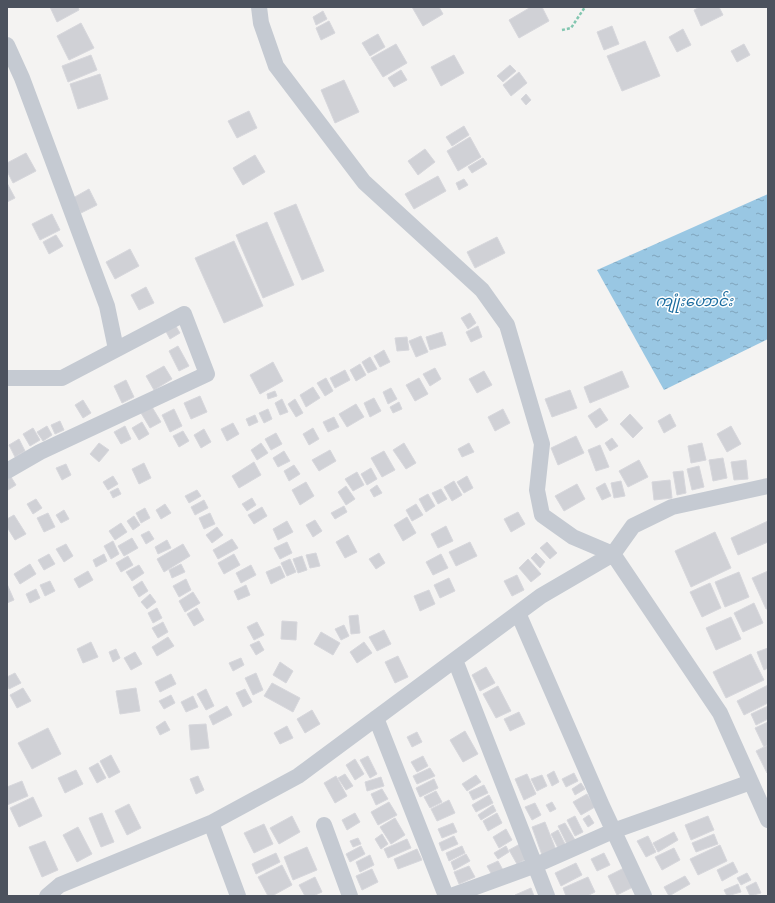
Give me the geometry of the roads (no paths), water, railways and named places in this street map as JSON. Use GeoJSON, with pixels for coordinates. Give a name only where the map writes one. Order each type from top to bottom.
{"type":"FeatureCollection","features":[{"type":"Feature","properties":{"kind":"street"},"geometry":{"type":"LineString","coordinates":[[259,7],[262,23],[276,66],[364,182],[482,290],[507,325],[542,444],[537,490],[542,515],[574,537],[613,554],[720,713],[768,820]]}},
{"type":"Feature","properties":{"kind":"street"},"geometry":{"type":"LineString","coordinates":[[7,45],[22,78],[107,306],[116,349]]}},
{"type":"Feature","properties":{"kind":"street"},"geometry":{"type":"LineString","coordinates":[[7,378],[62,378],[184,314],[207,374],[40,452],[7,472]]}},
{"type":"Feature","properties":{"kind":"street"},"geometry":{"type":"LineString","coordinates":[[47,896],[211,823],[298,776],[541,596],[613,554],[633,526],[672,508],[768,486]]}},
{"type":"Feature","properties":{"kind":"street"},"geometry":{"type":"LineString","coordinates":[[518,613],[613,831],[644,896]]}},
{"type":"Feature","properties":{"kind":"street"},"geometry":{"type":"LineString","coordinates":[[455,660],[547,896]]}},
{"type":"Feature","properties":{"kind":"street"},"geometry":{"type":"LineString","coordinates":[[376,718],[446,896]]}},
{"type":"Feature","properties":{"kind":"street"},"geometry":{"type":"LineString","coordinates":[[451,896],[536,865],[613,831],[751,782]]}},
{"type":"Feature","properties":{"kind":"street"},"geometry":{"type":"LineString","coordinates":[[211,823],[238,896]]}},
{"type":"Feature","properties":{"kind":"street"},"geometry":{"type":"LineString","coordinates":[[324,825],[350,896]]}},
{"type":"Feature","properties":{"kind":"water","name":"ကျုံးဟောင်း"},"geometry":{"type":"Polygon","coordinates":[[[768,194],[768,339],[664,390],[597,270],[768,194]]]}}]}
